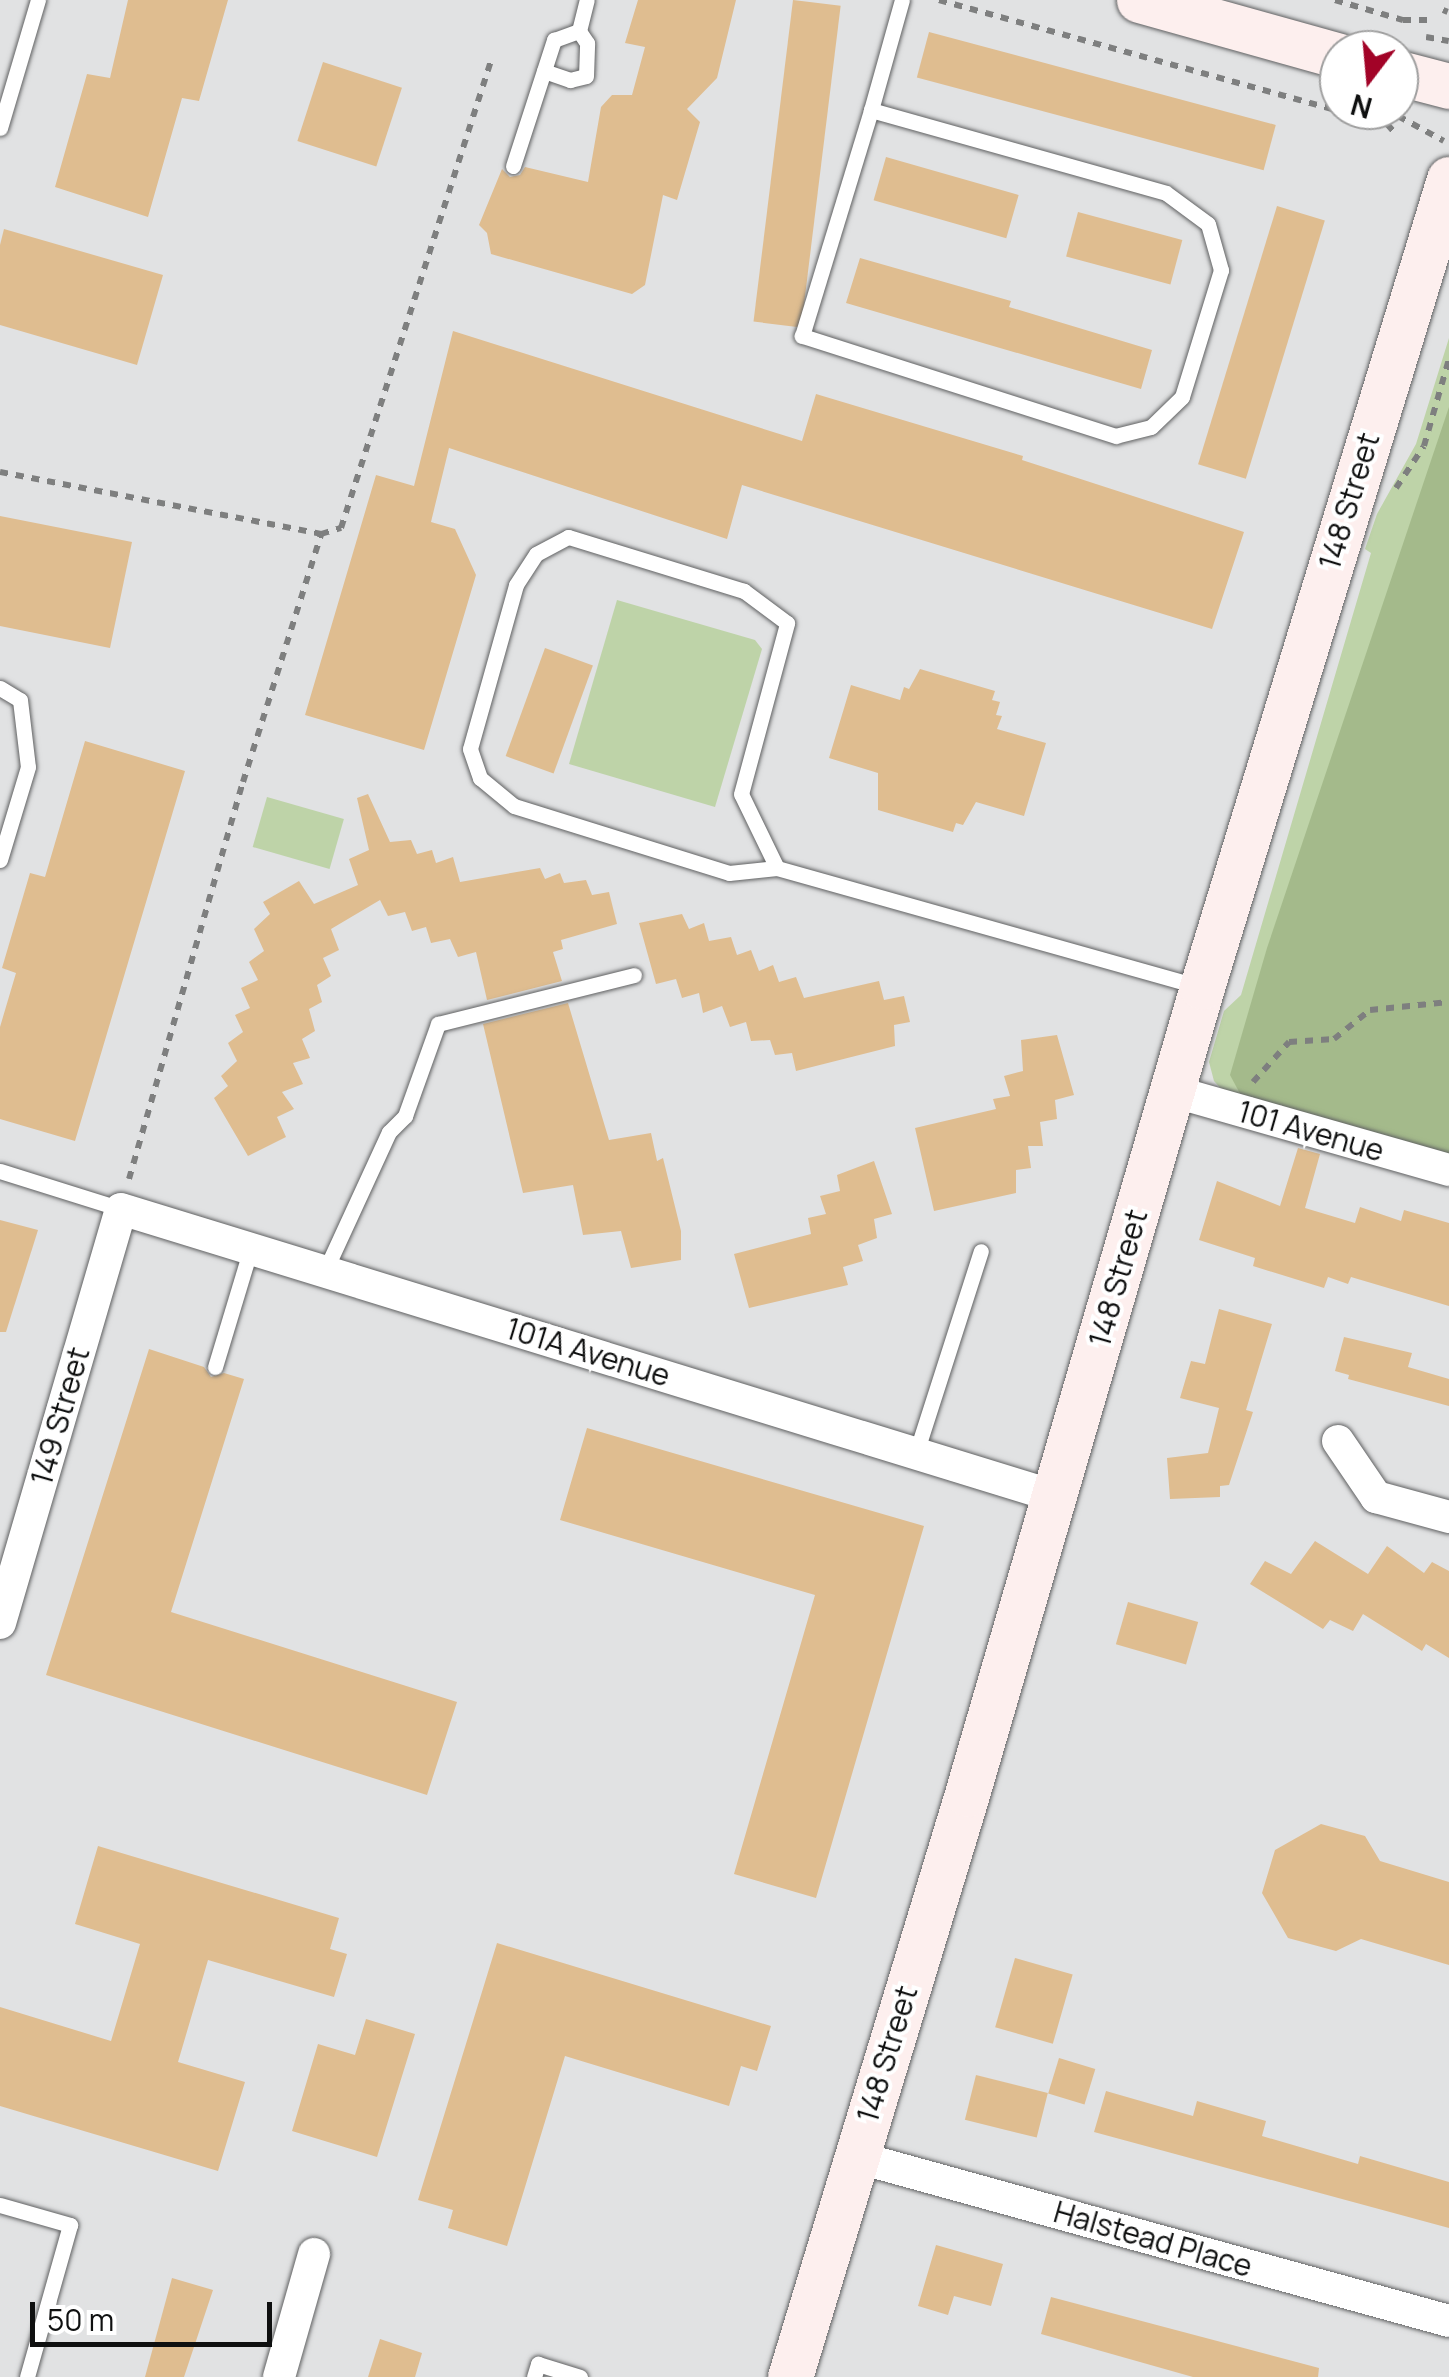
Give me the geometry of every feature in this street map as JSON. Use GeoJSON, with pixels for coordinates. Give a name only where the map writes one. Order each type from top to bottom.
{"type":"FeatureCollection","features":[{"type":"Feature","properties":{"kind":"main road"},"geometry":{"type":"LineString","coordinates":[[1139,0],[1319,50]]}},
{"type":"Feature","properties":{"kind":"main road"},"geometry":{"type":"LineString","coordinates":[[1419,78],[1449,86]]}},
{"type":"Feature","properties":{"kind":"main road","name":"148 Street"},"geometry":{"type":"LineString","coordinates":[[790,2377],[1202,987],[1449,179]]}},
{"type":"Feature","properties":{"kind":"street","name":"101 Avenue"},"geometry":{"type":"LineString","coordinates":[[1172,1092],[1449,1170]]}},
{"type":"Feature","properties":{"kind":"street","name":"101A Avenue"},"geometry":{"type":"LineString","coordinates":[[124,1198],[251,1248],[1054,1496]]}},
{"type":"Feature","properties":{"kind":"street","name":"149 Street"},"geometry":{"type":"LineString","coordinates":[[0,1623],[124,1198]]}},
{"type":"Feature","properties":{"kind":"street"},"geometry":{"type":"LineString","coordinates":[[1338,1441],[1376,1497],[1449,1517]]}},
{"type":"Feature","properties":{"kind":"street","name":"Halstead Place"},"geometry":{"type":"LineString","coordinates":[[856,2157],[1449,2321]]}},
{"type":"Feature","properties":{"kind":"street"},"geometry":{"type":"LineString","coordinates":[[279,2377],[314,2254]]}},
{"type":"Feature","properties":{"kind":"lane"},"geometry":{"type":"LineString","coordinates":[[0,128],[38,0]]}},
{"type":"Feature","properties":{"kind":"lane"},"geometry":{"type":"LineString","coordinates":[[578,31],[588,0]]}},
{"type":"Feature","properties":{"kind":"lane"},"geometry":{"type":"LineString","coordinates":[[871,110],[1166,193],[1208,224],[1220,270],[1182,397],[1151,426],[1116,436],[802,336],[902,0]]}},
{"type":"Feature","properties":{"kind":"lane"},"geometry":{"type":"LineString","coordinates":[[513,166],[554,40],[578,31]]}},
{"type":"Feature","properties":{"kind":"lane"},"geometry":{"type":"LineString","coordinates":[[544,71],[570,80],[586,76],[587,43],[578,31]]}},
{"type":"Feature","properties":{"kind":"lane"},"geometry":{"type":"LineString","coordinates":[[776,868],[741,794],[787,623],[744,591],[568,537],[536,554],[516,585],[470,749],[480,778],[514,806],[729,873],[776,868],[1202,987]]}},
{"type":"Feature","properties":{"kind":"lane"},"geometry":{"type":"LineString","coordinates":[[0,688],[20,700],[28,767],[0,860]]}},
{"type":"Feature","properties":{"kind":"lane"},"geometry":{"type":"LineString","coordinates":[[325,1271],[389,1132],[405,1116],[438,1024],[634,975]]}},
{"type":"Feature","properties":{"kind":"lane"},"geometry":{"type":"LineString","coordinates":[[0,1171],[124,1198]]}},
{"type":"Feature","properties":{"kind":"lane"},"geometry":{"type":"LineString","coordinates":[[216,1367],[251,1248]]}},
{"type":"Feature","properties":{"kind":"lane"},"geometry":{"type":"LineString","coordinates":[[916,1453],[982,1250]]}},
{"type":"Feature","properties":{"kind":"lane"},"geometry":{"type":"LineString","coordinates":[[0,2205],[70,2225],[27,2377]]}},
{"type":"Feature","properties":{"kind":"lane"},"geometry":{"type":"LineString","coordinates":[[534,2377],[538,2364],[580,2377]]}},
{"type":"Feature","properties":{"kind":"path"},"geometry":{"type":"LineString","coordinates":[[938,0],[1387,124],[1392,131]]}},
{"type":"Feature","properties":{"kind":"path"},"geometry":{"type":"LineString","coordinates":[[1335,0],[1403,20],[1428,20]]}},
{"type":"Feature","properties":{"kind":"path"},"geometry":{"type":"LineString","coordinates":[[1419,65],[1449,41]]}},
{"type":"Feature","properties":{"kind":"path"},"geometry":{"type":"LineString","coordinates":[[0,472],[321,534],[341,528],[492,56]]}},
{"type":"Feature","properties":{"kind":"path"},"geometry":{"type":"LineString","coordinates":[[1419,96],[1449,144]]}},
{"type":"Feature","properties":{"kind":"path"},"geometry":{"type":"LineString","coordinates":[[1392,496],[1424,446],[1449,359]]}},
{"type":"Feature","properties":{"kind":"path"},"geometry":{"type":"LineString","coordinates":[[124,1198],[243,782],[321,534]]}},
{"type":"Feature","properties":{"kind":"path"},"geometry":{"type":"LineString","coordinates":[[1234,1109],[1268,1061],[1289,1042],[1334,1038],[1370,1010],[1449,1002]]}},
{"type":"Feature","properties":{"kind":"green space"},"geometry":{"type":"Polygon","coordinates":[[[1449,338],[1449,1163],[1226,1094],[1214,1081],[1209,1062],[1224,1011],[1241,995],[1371,553],[1365,549],[1377,514],[1416,444],[1449,338]]]}},
{"type":"Feature","properties":{"kind":"green space"},"geometry":{"type":"Polygon","coordinates":[[[1449,407],[1449,1163],[1245,1103],[1230,1075],[1267,948],[1449,407]]]}},
{"type":"Feature","properties":{"kind":"green space"},"geometry":{"type":"Polygon","coordinates":[[[617,600],[755,640],[762,649],[715,807],[569,764],[617,600]]]}},
{"type":"Feature","properties":{"kind":"green space"},"geometry":{"type":"Polygon","coordinates":[[[267,797],[344,819],[330,869],[253,847],[267,797]]]}},
{"type":"Feature","properties":{"kind":"building"},"geometry":{"type":"Polygon","coordinates":[[[128,0],[228,0],[199,101],[182,98],[148,217],[55,187],[87,74],[110,78],[128,0]]]}},
{"type":"Feature","properties":{"kind":"building"},"geometry":{"type":"Polygon","coordinates":[[[638,0],[736,0],[717,78],[687,109],[700,122],[677,200],[663,195],[645,285],[632,294],[491,254],[487,233],[479,225],[502,169],[510,177],[520,175],[525,167],[588,182],[601,107],[612,95],[632,95],[645,47],[625,43],[638,0]]]}},
{"type":"Feature","properties":{"kind":"building"},"geometry":{"type":"Polygon","coordinates":[[[793,0],[841,6],[801,327],[754,322],[793,0]]]}},
{"type":"Feature","properties":{"kind":"building"},"geometry":{"type":"Polygon","coordinates":[[[929,32],[1276,125],[1264,170],[917,77],[929,32]]]}},
{"type":"Feature","properties":{"kind":"building"},"geometry":{"type":"Polygon","coordinates":[[[323,62],[402,88],[376,167],[297,141],[323,62]]]}},
{"type":"Feature","properties":{"kind":"building"},"geometry":{"type":"Polygon","coordinates":[[[886,157],[1019,195],[1006,238],[874,200],[886,157]]]}},
{"type":"Feature","properties":{"kind":"building"},"geometry":{"type":"Polygon","coordinates":[[[1277,206],[1325,221],[1246,479],[1198,464],[1277,206]]]}},
{"type":"Feature","properties":{"kind":"building"},"geometry":{"type":"Polygon","coordinates":[[[1078,212],[1182,240],[1170,284],[1066,256],[1078,212]]]}},
{"type":"Feature","properties":{"kind":"building"},"geometry":{"type":"Polygon","coordinates":[[[4,229],[163,275],[137,365],[0,325],[0,245],[4,229]]]}},
{"type":"Feature","properties":{"kind":"building"},"geometry":{"type":"Polygon","coordinates":[[[860,258],[1011,301],[1009,307],[1152,350],[1141,389],[846,303],[860,258]]]}},
{"type":"Feature","properties":{"kind":"building"},"geometry":{"type":"Polygon","coordinates":[[[453,331],[802,441],[816,394],[1023,456],[1022,460],[1244,532],[1212,629],[742,485],[727,539],[449,448],[431,522],[455,529],[476,575],[424,750],[305,715],[376,475],[414,486],[453,331]]]}},
{"type":"Feature","properties":{"kind":"building"},"geometry":{"type":"Polygon","coordinates":[[[0,516],[132,542],[110,648],[0,626],[0,516]]]}},
{"type":"Feature","properties":{"kind":"building"},"geometry":{"type":"Polygon","coordinates":[[[545,648],[593,665],[554,774],[506,756],[545,648]]]}},
{"type":"Feature","properties":{"kind":"building"},"geometry":{"type":"Polygon","coordinates":[[[920,669],[995,691],[992,700],[1000,702],[996,715],[1002,716],[997,729],[1046,743],[1024,816],[976,802],[963,825],[956,823],[953,832],[878,810],[878,773],[829,758],[851,685],[900,700],[904,687],[909,689],[920,669]]]}},
{"type":"Feature","properties":{"kind":"building"},"geometry":{"type":"Polygon","coordinates":[[[85,741],[185,771],[75,1141],[0,1119],[0,1027],[16,973],[2,968],[30,873],[45,877],[85,741]]]}},
{"type":"Feature","properties":{"kind":"building"},"geometry":{"type":"Polygon","coordinates":[[[368,794],[390,842],[411,840],[417,854],[432,850],[436,863],[453,857],[460,882],[540,868],[545,879],[560,873],[564,883],[586,880],[592,895],[609,892],[617,924],[561,940],[563,949],[553,952],[562,981],[487,1000],[476,952],[458,957],[450,939],[431,943],[426,927],[412,931],[405,912],[388,916],[380,900],[331,929],[339,950],[323,958],[331,976],[317,985],[322,1002],[309,1009],[315,1031],[302,1039],[310,1058],[293,1063],[303,1084],[282,1092],[294,1109],[277,1117],[286,1137],[248,1156],[214,1098],[228,1086],[221,1076],[237,1061],[228,1043],[243,1032],[235,1015],[250,1008],[241,988],[258,980],[249,962],[264,951],[254,929],[270,914],[263,902],[299,881],[314,904],[358,885],[349,859],[369,850],[357,798],[368,794]]]}},
{"type":"Feature","properties":{"kind":"building"},"geometry":{"type":"Polygon","coordinates":[[[682,914],[689,929],[704,923],[709,941],[731,937],[737,955],[751,950],[759,971],[773,965],[779,982],[796,977],[804,998],[879,981],[884,1000],[904,996],[910,1022],[894,1025],[895,1046],[796,1071],[792,1053],[775,1055],[770,1040],[751,1041],[746,1022],[730,1027],[722,1006],[703,1013],[699,993],[682,998],[676,979],[656,984],[639,923],[682,914]]]}},
{"type":"Feature","properties":{"kind":"building"},"geometry":{"type":"Polygon","coordinates":[[[568,1003],[609,1140],[651,1133],[657,1161],[663,1158],[681,1231],[681,1260],[631,1268],[621,1231],[583,1235],[573,1185],[523,1193],[483,1024],[568,1003]]]}},
{"type":"Feature","properties":{"kind":"building"},"geometry":{"type":"Polygon","coordinates":[[[1057,1035],[1074,1095],[1055,1100],[1057,1119],[1040,1122],[1043,1146],[1028,1146],[1031,1168],[1016,1170],[1016,1193],[934,1211],[915,1128],[996,1109],[993,1099],[1010,1096],[1004,1076],[1023,1071],[1021,1040],[1057,1035]]]}},
{"type":"Feature","properties":{"kind":"building"},"geometry":{"type":"Polygon","coordinates":[[[1298,1148],[1320,1154],[1305,1208],[1355,1223],[1360,1207],[1401,1221],[1404,1210],[1449,1223],[1449,1306],[1351,1277],[1348,1284],[1328,1277],[1324,1288],[1253,1266],[1255,1258],[1199,1240],[1217,1181],[1280,1206],[1298,1148]]]}},
{"type":"Feature","properties":{"kind":"building"},"geometry":{"type":"Polygon","coordinates":[[[874,1161],[892,1214],[874,1219],[877,1238],[858,1245],[863,1261],[843,1267],[848,1285],[749,1308],[734,1254],[811,1234],[808,1218],[826,1214],[820,1196],[840,1191],[837,1175],[874,1161]]]}},
{"type":"Feature","properties":{"kind":"building"},"geometry":{"type":"Polygon","coordinates":[[[0,1220],[38,1230],[6,1332],[0,1332],[0,1220]]]}},
{"type":"Feature","properties":{"kind":"building"},"geometry":{"type":"Polygon","coordinates":[[[1219,1309],[1272,1324],[1246,1410],[1253,1412],[1229,1485],[1220,1486],[1220,1497],[1170,1499],[1167,1458],[1208,1453],[1219,1408],[1180,1398],[1191,1361],[1205,1364],[1219,1309]]]}},
{"type":"Feature","properties":{"kind":"building"},"geometry":{"type":"Polygon","coordinates":[[[1344,1337],[1412,1353],[1408,1367],[1449,1379],[1449,1406],[1348,1379],[1349,1375],[1335,1371],[1344,1337]]]}},
{"type":"Feature","properties":{"kind":"building"},"geometry":{"type":"Polygon","coordinates":[[[149,1349],[204,1367],[211,1377],[224,1373],[244,1379],[171,1612],[457,1702],[427,1795],[46,1675],[149,1349]]]}},
{"type":"Feature","properties":{"kind":"building"},"geometry":{"type":"Polygon","coordinates":[[[587,1428],[924,1526],[816,1898],[734,1874],[815,1595],[560,1520],[587,1428]]]}},
{"type":"Feature","properties":{"kind":"building"},"geometry":{"type":"Polygon","coordinates":[[[1315,1541],[1368,1574],[1387,1546],[1424,1573],[1432,1562],[1449,1571],[1449,1658],[1426,1644],[1422,1651],[1363,1614],[1353,1631],[1330,1620],[1323,1629],[1250,1584],[1265,1561],[1291,1574],[1315,1541]]]}},
{"type":"Feature","properties":{"kind":"building"},"geometry":{"type":"Polygon","coordinates":[[[1128,1602],[1198,1622],[1186,1664],[1116,1644],[1128,1602]]]}},
{"type":"Feature","properties":{"kind":"building"},"geometry":{"type":"Polygon","coordinates":[[[1321,1824],[1365,1836],[1380,1861],[1449,1882],[1449,1965],[1361,1939],[1336,1951],[1288,1938],[1262,1893],[1275,1850],[1321,1824]]]}},
{"type":"Feature","properties":{"kind":"building"},"geometry":{"type":"Polygon","coordinates":[[[98,1846],[339,1918],[330,1949],[347,1954],[334,1997],[208,1960],[178,2062],[245,2082],[218,2171],[0,2106],[0,2007],[111,2041],[140,1944],[75,1924],[98,1846]]]}},
{"type":"Feature","properties":{"kind":"building"},"geometry":{"type":"Polygon","coordinates":[[[497,1943],[771,2026],[757,2071],[741,2066],[729,2106],[565,2056],[507,2246],[448,2228],[453,2210],[418,2200],[497,1943]]]}},
{"type":"Feature","properties":{"kind":"building"},"geometry":{"type":"Polygon","coordinates":[[[1015,1958],[1073,1975],[1053,2044],[995,2027],[1015,1958]]]}},
{"type":"Feature","properties":{"kind":"building"},"geometry":{"type":"Polygon","coordinates":[[[366,2019],[415,2034],[377,2157],[292,2131],[318,2044],[355,2055],[366,2019]]]}},
{"type":"Feature","properties":{"kind":"building"},"geometry":{"type":"Polygon","coordinates":[[[1059,2058],[1095,2069],[1085,2104],[1048,2093],[1059,2058]]]}},
{"type":"Feature","properties":{"kind":"building"},"geometry":{"type":"Polygon","coordinates":[[[976,2075],[1048,2093],[1037,2138],[965,2120],[976,2075]]]}},
{"type":"Feature","properties":{"kind":"building"},"geometry":{"type":"Polygon","coordinates":[[[1106,2091],[1193,2116],[1197,2101],[1266,2121],[1262,2136],[1358,2164],[1360,2156],[1449,2182],[1449,2228],[1094,2132],[1106,2091]]]}},
{"type":"Feature","properties":{"kind":"building"},"geometry":{"type":"Polygon","coordinates":[[[936,2245],[1003,2264],[991,2306],[954,2296],[948,2315],[918,2306],[936,2245]]]}},
{"type":"Feature","properties":{"kind":"building"},"geometry":{"type":"Polygon","coordinates":[[[172,2278],[213,2290],[184,2377],[145,2377],[172,2278]]]}},
{"type":"Feature","properties":{"kind":"building"},"geometry":{"type":"Polygon","coordinates":[[[1051,2297],[1319,2368],[1318,2377],[1193,2377],[1041,2334],[1051,2297]]]}},
{"type":"Feature","properties":{"kind":"building"},"geometry":{"type":"Polygon","coordinates":[[[380,2339],[422,2353],[415,2377],[368,2377],[380,2339]]]}}]}
